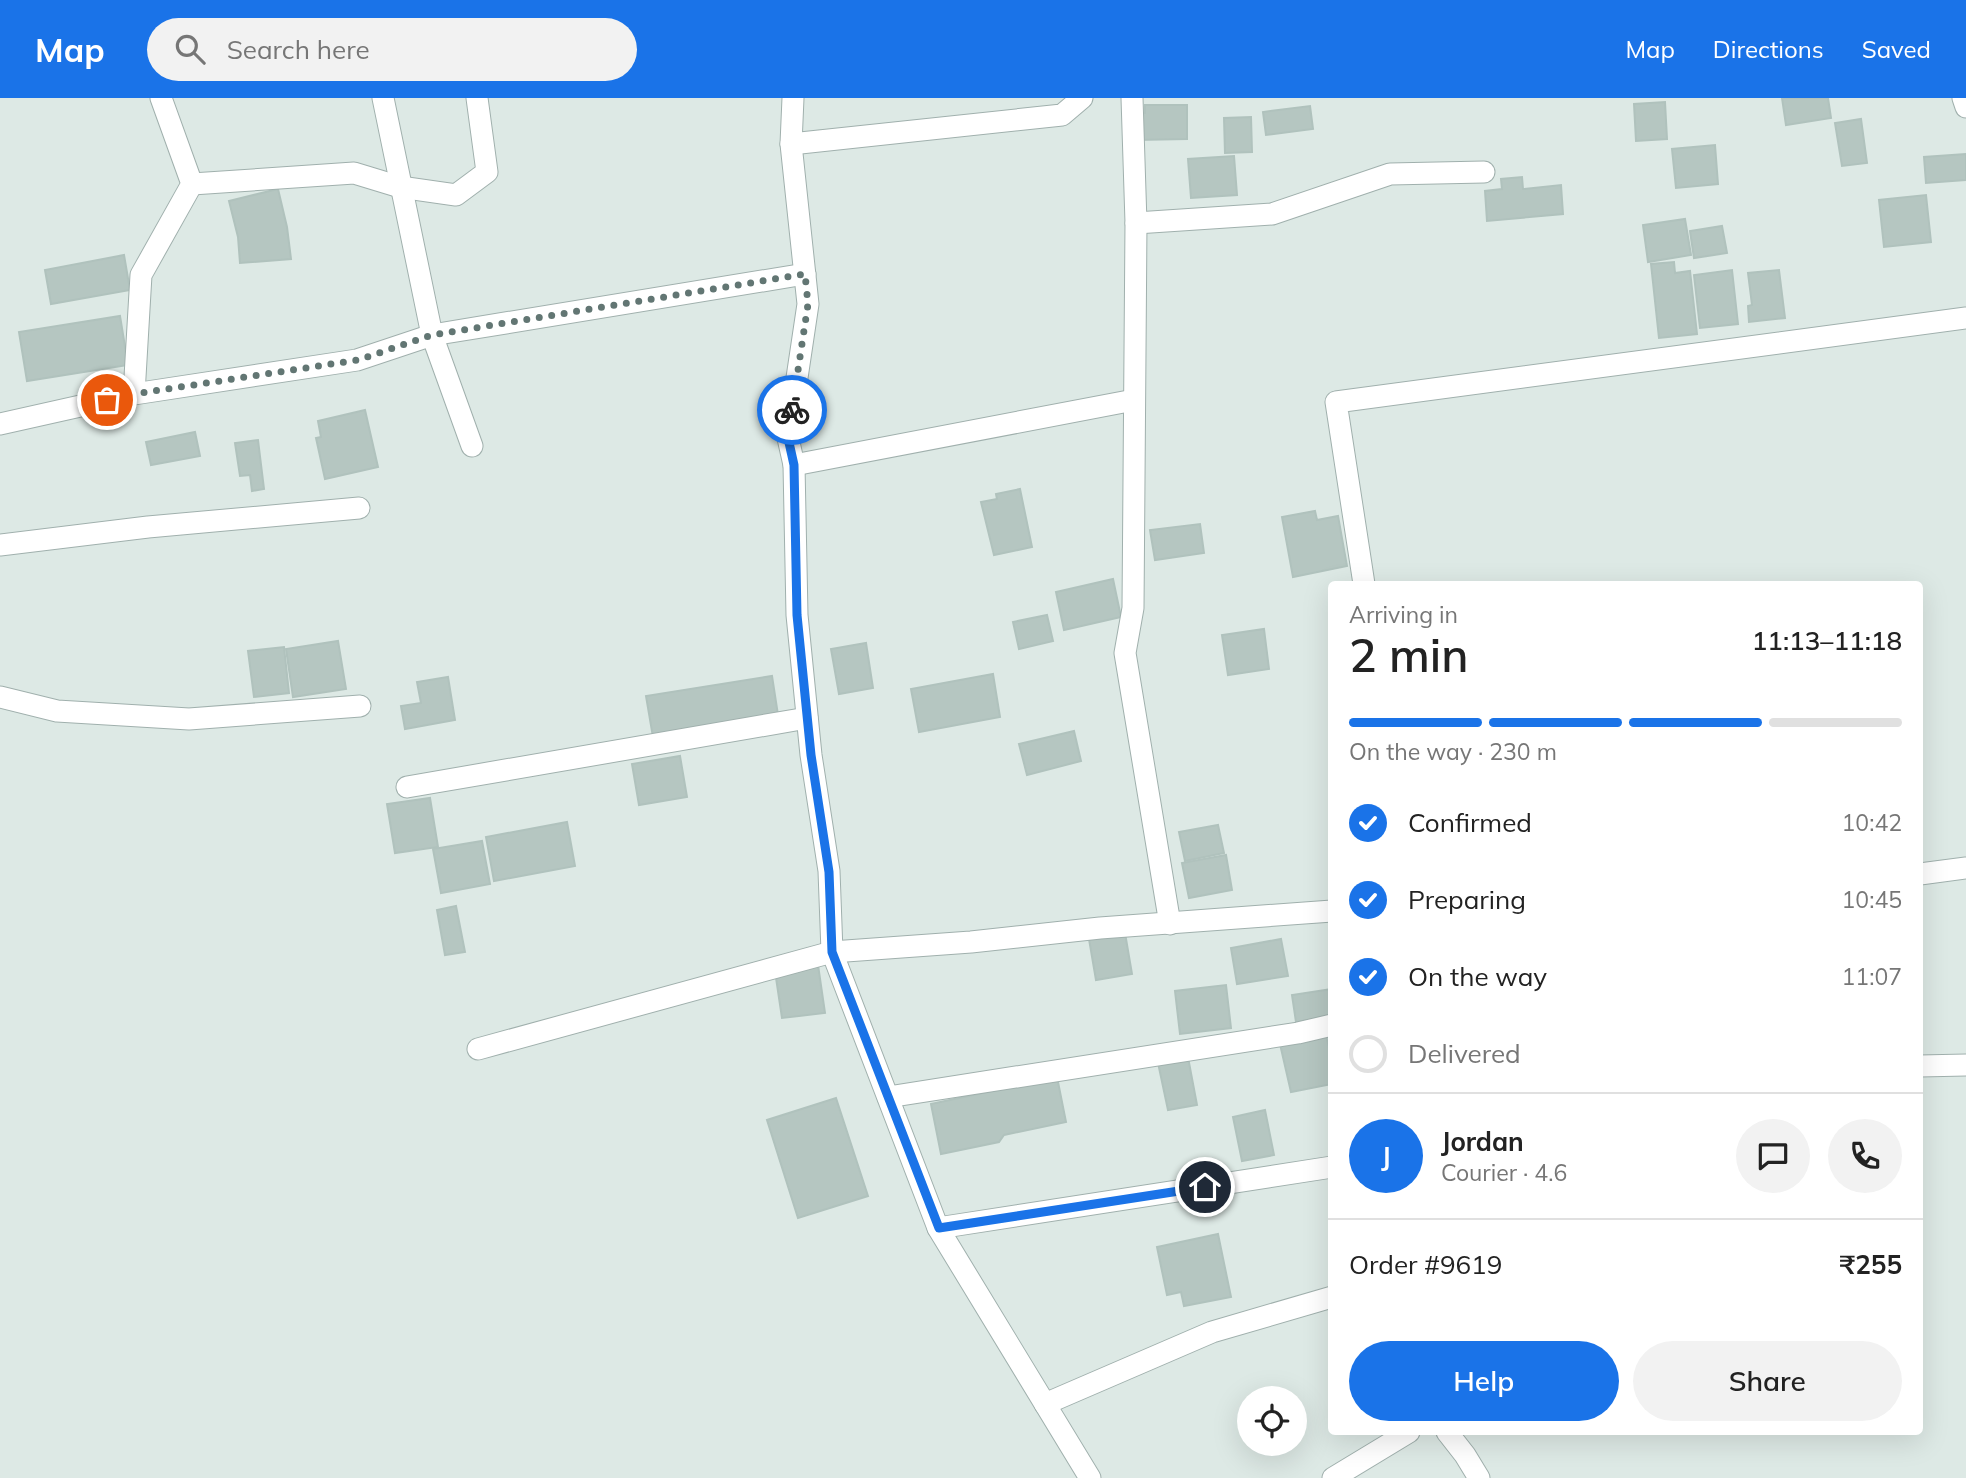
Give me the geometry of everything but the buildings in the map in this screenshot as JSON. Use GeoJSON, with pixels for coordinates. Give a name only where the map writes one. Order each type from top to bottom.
{"type":"FeatureCollection","features":[{"type":"Feature","properties":{"kind":"street"},"geometry":{"type":"LineString","coordinates":[[134,394],[141,275],[192,184],[161,98]]}},
{"type":"Feature","properties":{"kind":"street"},"geometry":{"type":"LineString","coordinates":[[383,98],[432,335],[472,446]]}},
{"type":"Feature","properties":{"kind":"street"},"geometry":{"type":"LineString","coordinates":[[192,184],[354,173],[400,187],[456,195],[487,172],[477,98]]}},
{"type":"Feature","properties":{"kind":"street"},"geometry":{"type":"LineString","coordinates":[[793,98],[791,144],[808,304],[788,438],[794,465],[797,615],[807,718],[829,872],[832,952],[939,1228],[1090,1478]]}},
{"type":"Feature","properties":{"kind":"street"},"geometry":{"type":"LineString","coordinates":[[791,144],[1062,115],[1083,98]]}},
{"type":"Feature","properties":{"kind":"street"},"geometry":{"type":"LineString","coordinates":[[1132,98],[1136,223],[1133,608],[1125,653],[1170,923]]}},
{"type":"Feature","properties":{"kind":"street"},"geometry":{"type":"LineString","coordinates":[[1963,98],[1966,107]]}},
{"type":"Feature","properties":{"kind":"street"},"geometry":{"type":"LineString","coordinates":[[1136,223],[1272,214],[1390,174],[1484,172]]}},
{"type":"Feature","properties":{"kind":"street"},"geometry":{"type":"LineString","coordinates":[[0,424],[134,394],[358,360],[432,335],[805,274]]}},
{"type":"Feature","properties":{"kind":"street"},"geometry":{"type":"LineString","coordinates":[[1364,581],[1336,402],[1966,318]]}},
{"type":"Feature","properties":{"kind":"street"},"geometry":{"type":"LineString","coordinates":[[794,465],[1134,400]]}},
{"type":"Feature","properties":{"kind":"street"},"geometry":{"type":"LineString","coordinates":[[0,545],[148,527],[359,508]]}},
{"type":"Feature","properties":{"kind":"street"},"geometry":{"type":"LineString","coordinates":[[0,697],[57,711],[189,719],[360,706]]}},
{"type":"Feature","properties":{"kind":"street"},"geometry":{"type":"LineString","coordinates":[[407,786],[807,718]]}},
{"type":"Feature","properties":{"kind":"street"},"geometry":{"type":"LineString","coordinates":[[1923,874],[1966,868]]}},
{"type":"Feature","properties":{"kind":"street"},"geometry":{"type":"LineString","coordinates":[[478,1049],[832,952],[1328,911]]}},
{"type":"Feature","properties":{"kind":"street"},"geometry":{"type":"LineString","coordinates":[[888,1097],[1298,1033],[1328,1026]]}},
{"type":"Feature","properties":{"kind":"street"},"geometry":{"type":"LineString","coordinates":[[1923,1066],[1966,1065]]}},
{"type":"Feature","properties":{"kind":"street"},"geometry":{"type":"LineString","coordinates":[[939,1228],[1328,1168]]}},
{"type":"Feature","properties":{"kind":"street"},"geometry":{"type":"LineString","coordinates":[[1045,1404],[1213,1332],[1328,1298]]}},
{"type":"Feature","properties":{"kind":"street"},"geometry":{"type":"LineString","coordinates":[[1338,1477],[1404,1435]]}},
{"type":"Feature","properties":{"kind":"street"},"geometry":{"type":"LineString","coordinates":[[1449,1435],[1479,1478]]}},
{"type":"Feature","properties":{"kind":"way so far"},"geometry":{"type":"LineString","coordinates":[[107,400],[358,360],[432,335],[805,274],[808,304],[792,410]]}},
{"type":"Feature","properties":{"kind":"route"},"geometry":{"type":"LineString","coordinates":[[792,410],[788,438],[794,465],[797,615],[811,755],[829,872],[832,952],[939,1228],[1205,1187]]}}]}
